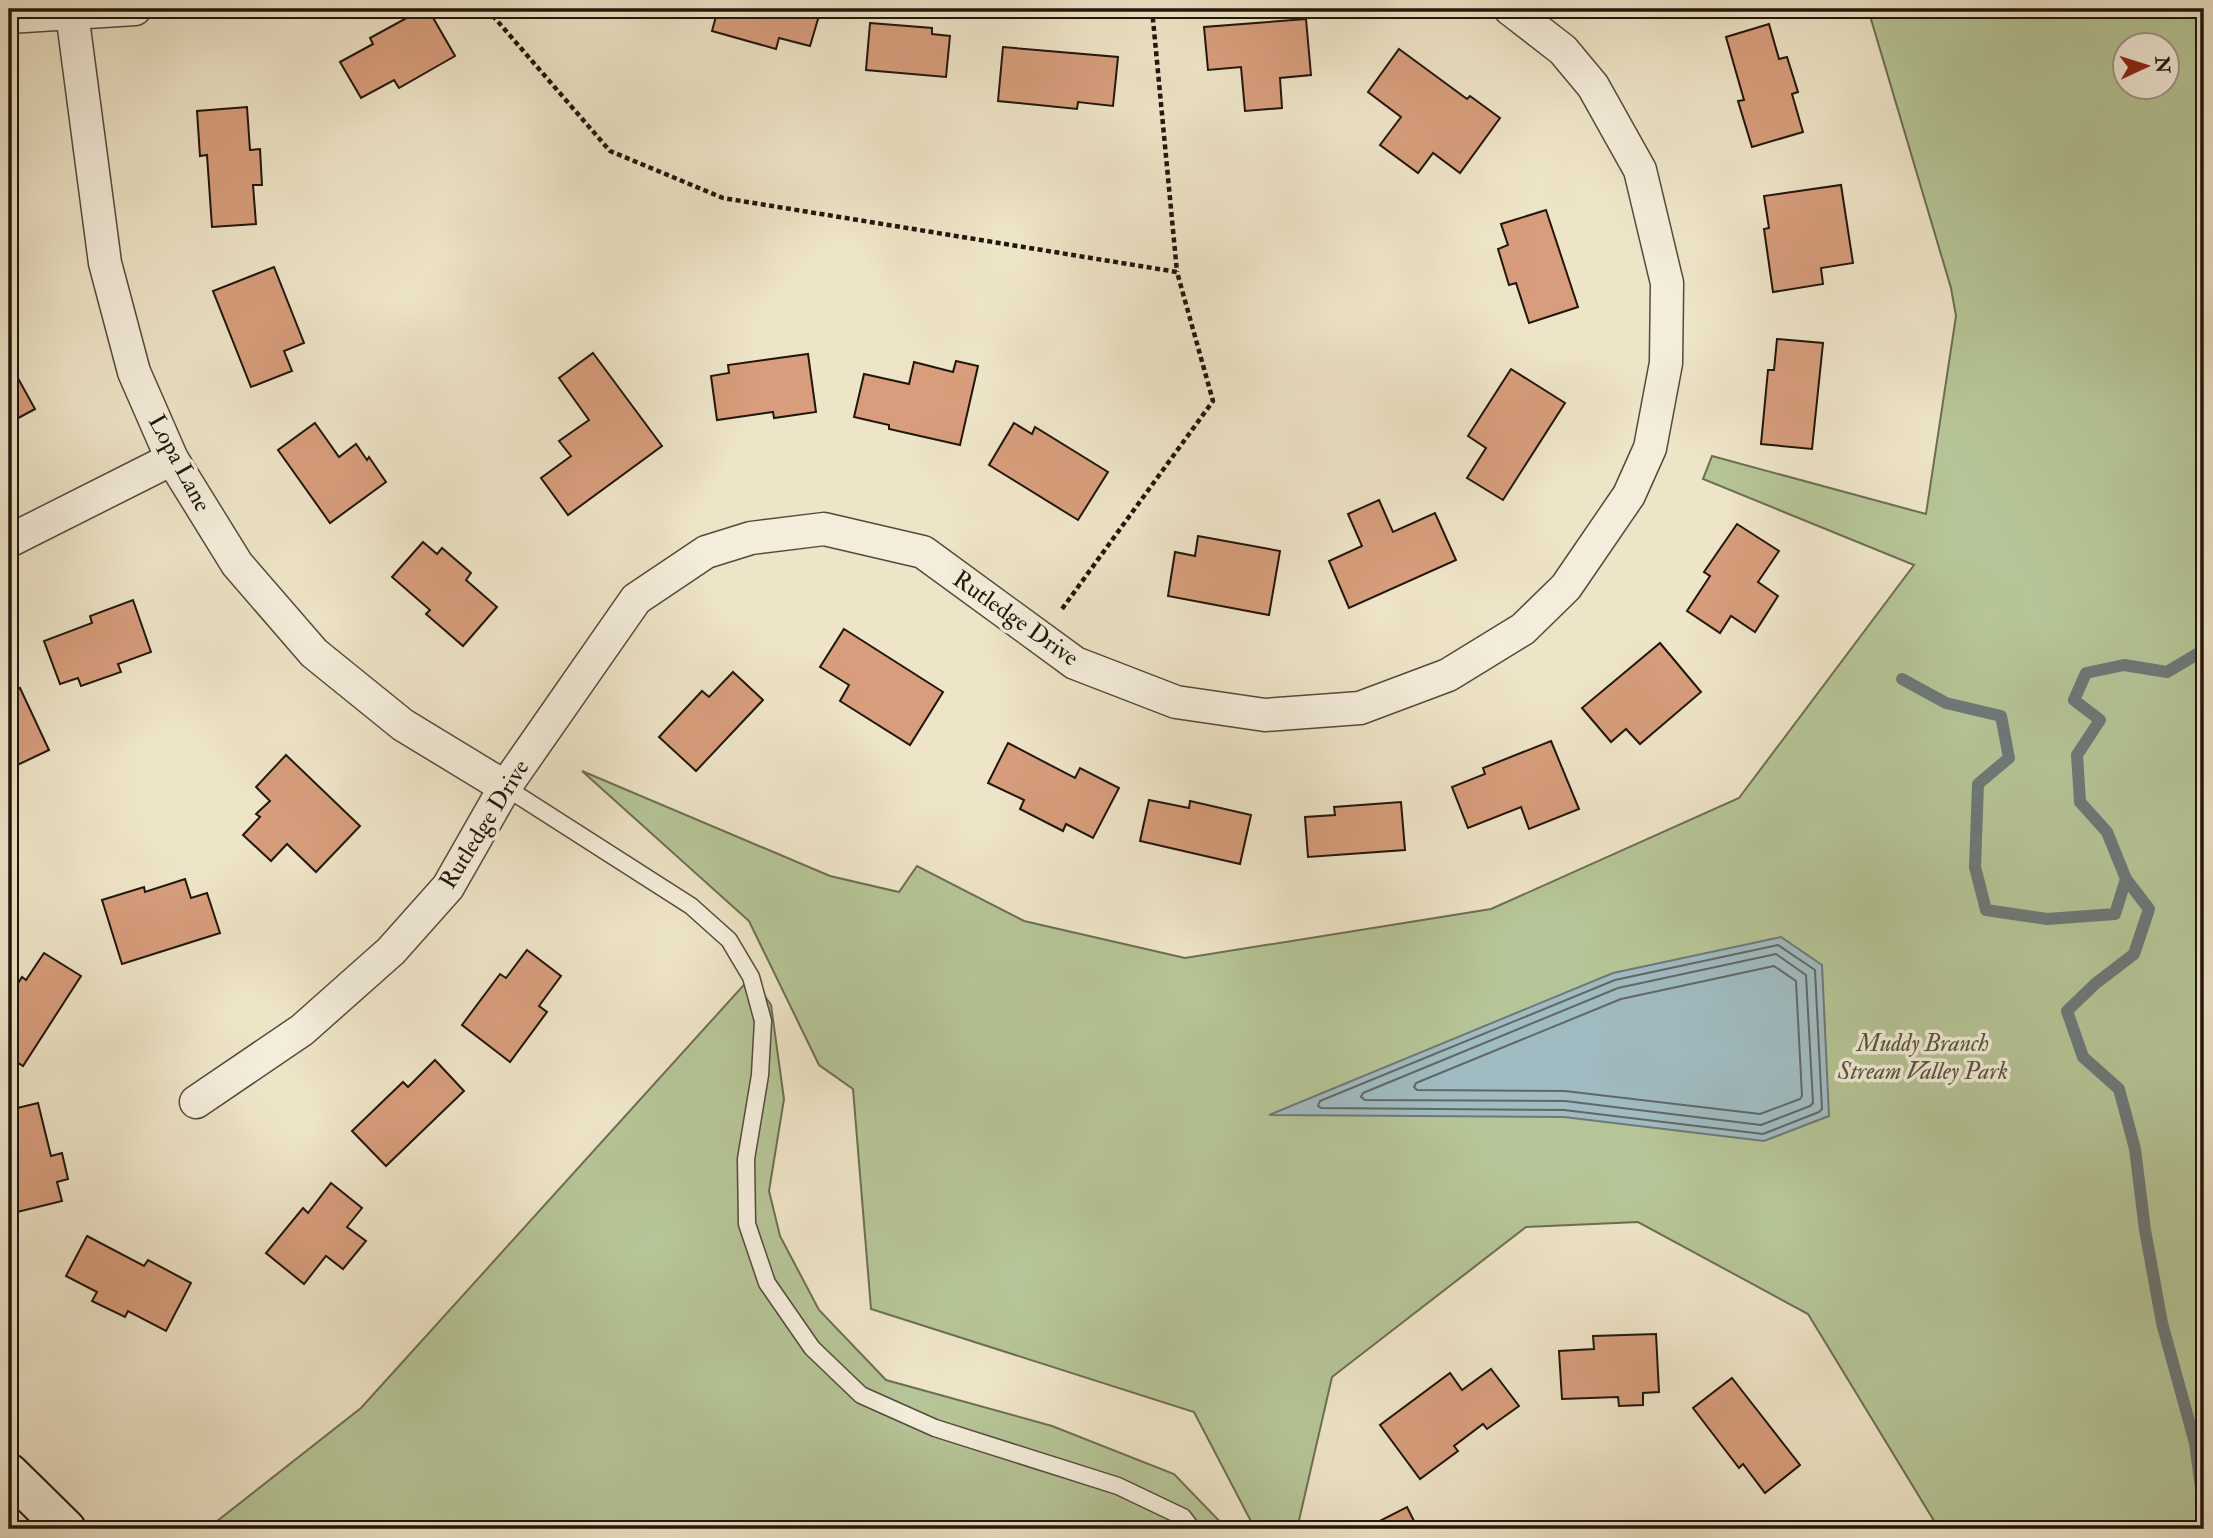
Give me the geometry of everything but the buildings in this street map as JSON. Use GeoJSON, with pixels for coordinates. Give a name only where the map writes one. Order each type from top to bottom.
{"type":"FeatureCollection","features":[{"type":"Feature","properties":{"kind":"main road"},"geometry":{"type":"LineString","coordinates":[[9,1473],[66,1529]]}},
{"type":"Feature","properties":{"kind":"street"},"geometry":{"type":"LineString","coordinates":[[9,17],[135,9]]}},
{"type":"Feature","properties":{"kind":"street","name":"Rutledge Drive"},"geometry":{"type":"LineString","coordinates":[[196,1102],[302,1030],[391,951],[448,887],[505,787],[636,599],[706,552],[751,538],[824,528],[923,552],[1075,663],[1176,702],[1265,715],[1360,708],[1448,675],[1523,629],[1566,587],[1629,495],[1650,448],[1666,363],[1668,283],[1640,170],[1593,86],[1563,50],[1510,9]]}},
{"type":"Feature","properties":{"kind":"street","name":"Lopa Lane"},"geometry":{"type":"LineString","coordinates":[[72,13],[105,263],[134,372],[172,459],[237,564],[314,653],[403,725],[505,787]]}},
{"type":"Feature","properties":{"kind":"street"},"geometry":{"type":"LineString","coordinates":[[9,541],[172,459]]}},
{"type":"Feature","properties":{"kind":"lane"},"geometry":{"type":"LineString","coordinates":[[505,787],[691,906],[729,940],[751,977],[763,1021],[760,1075],[746,1159],[747,1224],[767,1283],[812,1348],[861,1395],[935,1429],[1118,1486],[1183,1517],[1192,1529]]}},
{"type":"Feature","properties":{"kind":"path"},"geometry":{"type":"LineString","coordinates":[[487,9],[610,151],[723,198],[1177,272]]}},
{"type":"Feature","properties":{"kind":"path"},"geometry":{"type":"LineString","coordinates":[[1035,634],[1059,614],[1213,401],[1177,272],[1153,9]]}},
{"type":"Feature","properties":{"kind":"green space","name":"Muddy Branch Stream Valley Park"},"geometry":{"type":"Polygon","coordinates":[[[1868,9],[2204,9],[2204,1529],[1939,1529],[1808,1314],[1638,1222],[1526,1227],[1332,1377],[1297,1529],[1255,1529],[1194,1412],[871,1309],[853,1089],[819,1065],[749,921],[582,771],[830,876],[899,892],[917,866],[1024,921],[1185,958],[1491,909],[1739,798],[1914,565],[1703,479],[1712,456],[1926,514],[1956,316],[1951,288],[1868,9]]]}},
{"type":"Feature","properties":{"kind":"green space"},"geometry":{"type":"Polygon","coordinates":[[[751,977],[771,1005],[784,1099],[769,1191],[780,1236],[819,1310],[886,1380],[1052,1426],[1174,1474],[1227,1529],[207,1529],[361,1408],[751,977]]]}},
{"type":"Feature","properties":{"kind":"water"},"geometry":{"type":"Polygon","coordinates":[[[1781,937],[1822,965],[1829,1116],[1764,1141],[1564,1117],[1269,1115],[1613,973],[1781,937]]]}},
{"type":"Feature","properties":{"kind":"waterway"},"geometry":{"type":"LineString","coordinates":[[2204,650],[2167,672],[2124,665],[2086,673],[2074,700],[2100,720],[2077,755],[2080,802],[2107,832],[2126,879],[2149,909],[2134,954],[2095,984],[2067,1011],[2083,1057],[2119,1089],[2135,1149],[2145,1230],[2162,1323],[2195,1443],[2204,1510]]}},
{"type":"Feature","properties":{"kind":"waterway"},"geometry":{"type":"LineString","coordinates":[[1902,679],[1946,703],[2001,716],[2009,758],[1978,784],[1975,867],[1986,910],[2047,919],[2115,914],[2126,879]]}}]}
